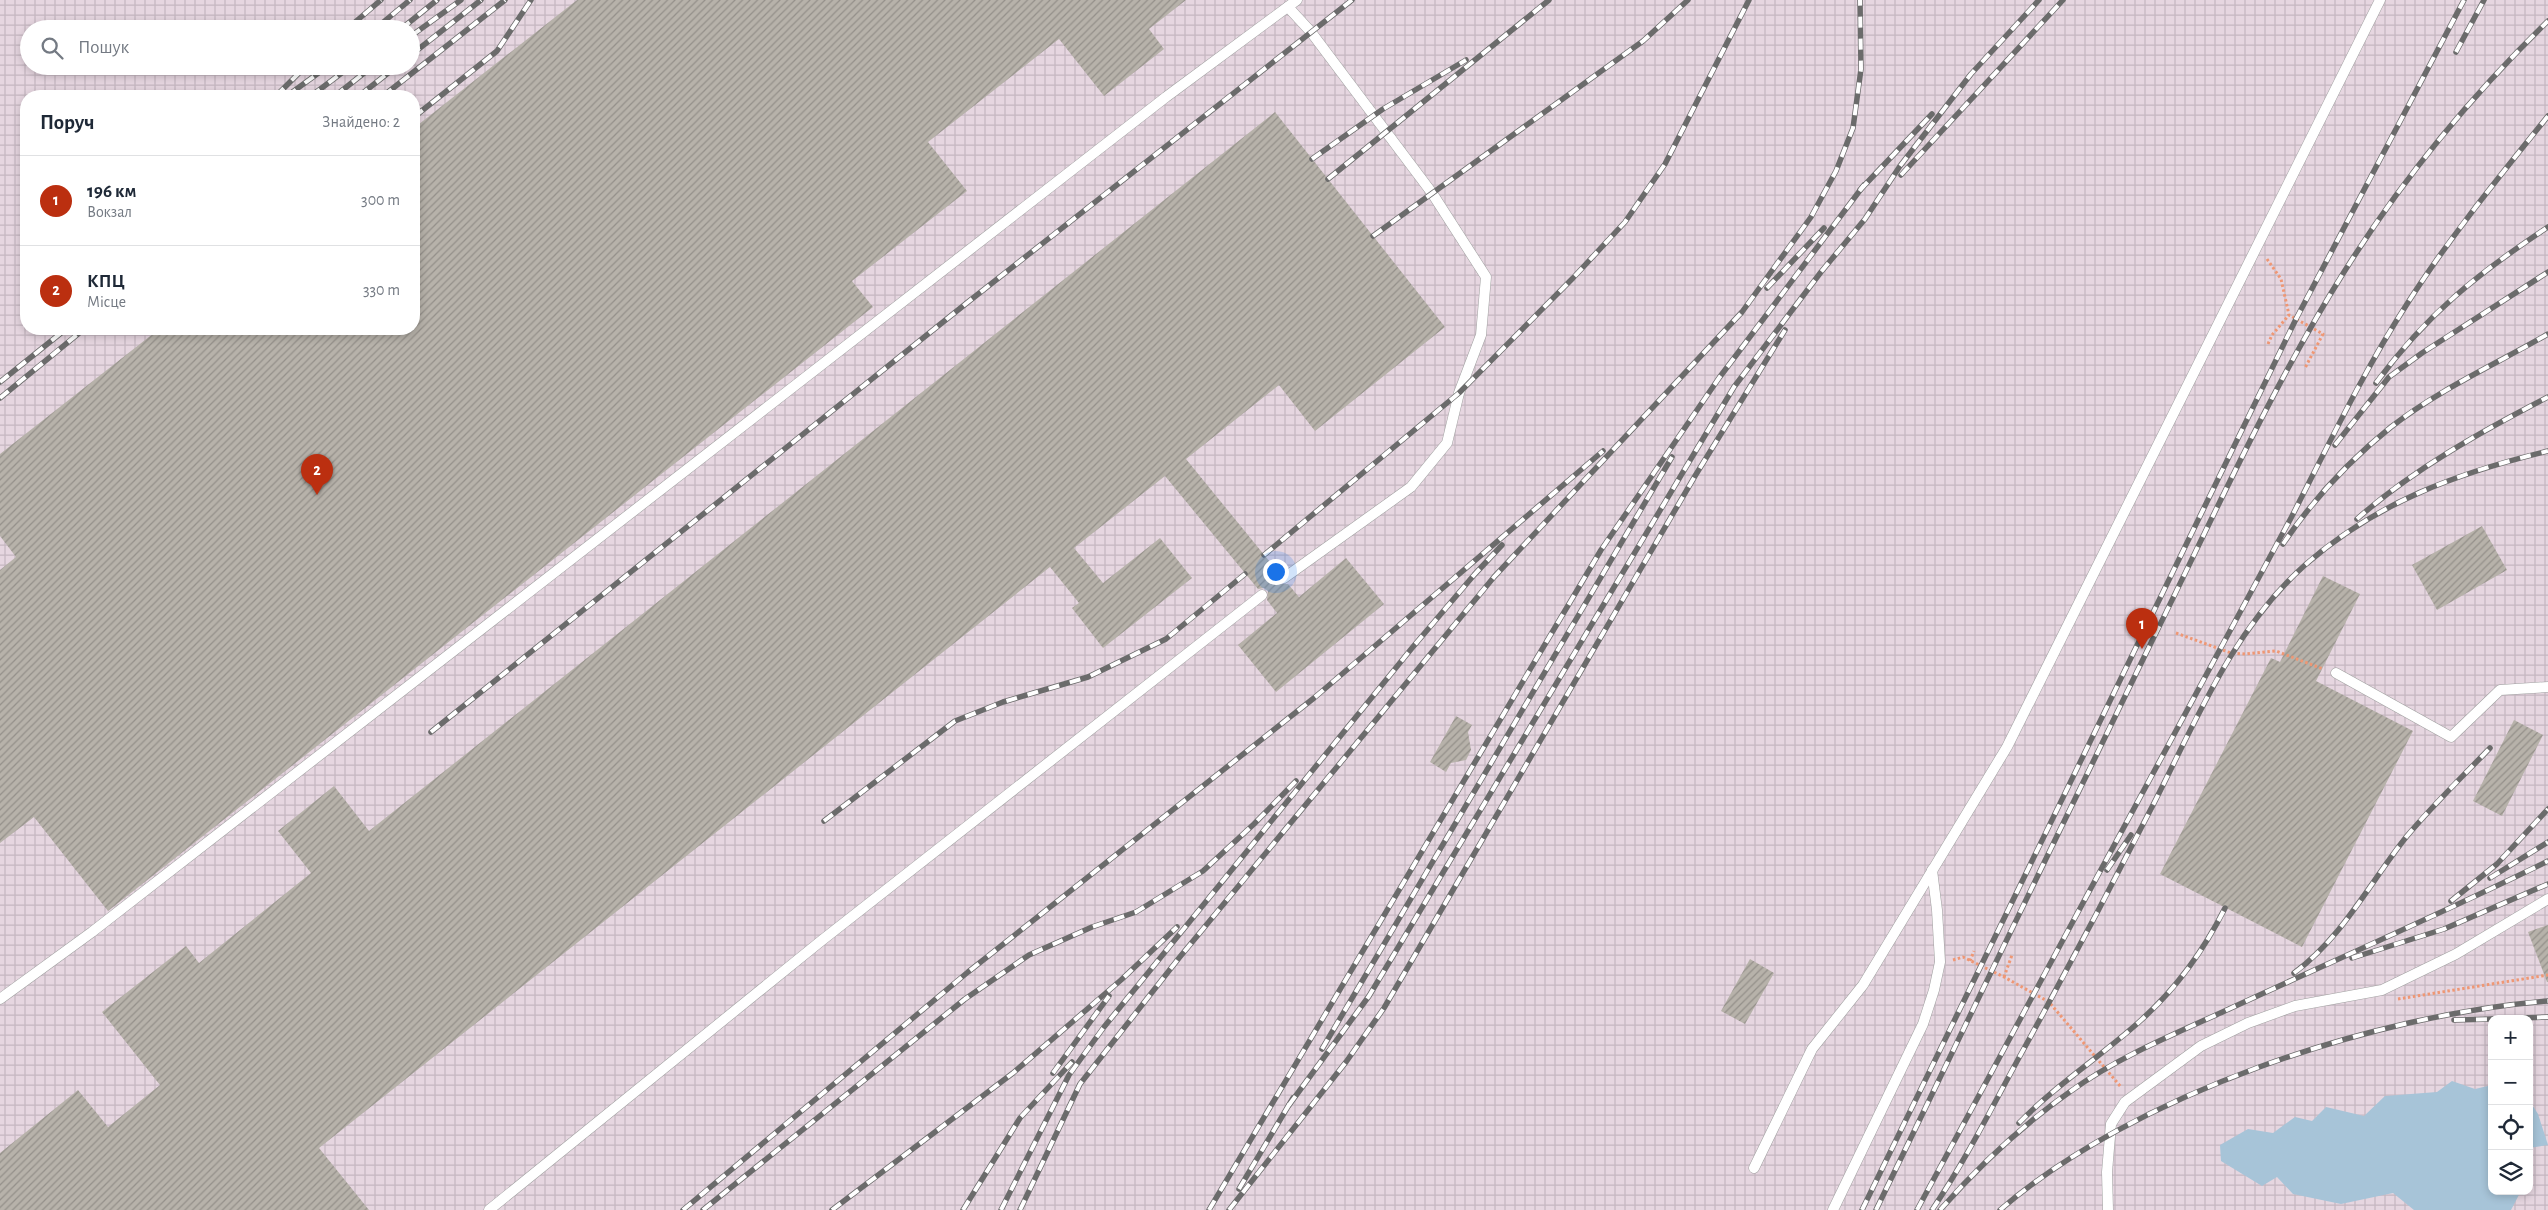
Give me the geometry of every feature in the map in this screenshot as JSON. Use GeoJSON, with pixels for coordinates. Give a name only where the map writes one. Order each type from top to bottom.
{"type":"FeatureCollection","features":[{"type":"Feature","properties":{"kind":"lane"},"geometry":{"type":"LineString","coordinates":[[0,999],[92,932],[1151,109],[1297,0]]}},
{"type":"Feature","properties":{"kind":"lane"},"geometry":{"type":"LineString","coordinates":[[1754,1168],[1812,1049],[1863,986],[2007,746],[2380,0]]}},
{"type":"Feature","properties":{"kind":"lane"},"geometry":{"type":"LineString","coordinates":[[1284,578],[1411,487],[1447,443],[1459,393],[1481,335],[1486,276],[1432,193],[1311,32],[1288,7]]}},
{"type":"Feature","properties":{"kind":"lane"},"geometry":{"type":"LineString","coordinates":[[489,1210],[845,923],[1262,595]]}},
{"type":"Feature","properties":{"kind":"lane"},"geometry":{"type":"LineString","coordinates":[[2336,673],[2451,737],[2500,690],[2548,686]]}},
{"type":"Feature","properties":{"kind":"lane"},"geometry":{"type":"LineString","coordinates":[[1832,1210],[1923,1024],[1934,990],[1940,962],[1937,910],[1932,870]]}},
{"type":"Feature","properties":{"kind":"lane"},"geometry":{"type":"LineString","coordinates":[[2108,1210],[2107,1172],[2110,1124],[2125,1102],[2201,1046],[2248,1023],[2295,1006],[2382,990],[2456,954],[2548,899]]}},
{"type":"Feature","properties":{"kind":"path"},"geometry":{"type":"LineString","coordinates":[[2257,248],[2281,280],[2290,315],[2323,334],[2305,368]]}},
{"type":"Feature","properties":{"kind":"path"},"geometry":{"type":"LineString","coordinates":[[2268,344],[2272,335],[2290,315]]}},
{"type":"Feature","properties":{"kind":"path"},"geometry":{"type":"LineString","coordinates":[[2176,633],[2231,653],[2276,651],[2336,673]]}},
{"type":"Feature","properties":{"kind":"path"},"geometry":{"type":"LineString","coordinates":[[1970,961],[1974,951]]}},
{"type":"Feature","properties":{"kind":"path"},"geometry":{"type":"LineString","coordinates":[[2004,976],[2012,955]]}},
{"type":"Feature","properties":{"kind":"shaded area"},"geometry":{"type":"Polygon","coordinates":[[[0,0],[2548,0],[2548,1210],[0,1210],[0,0]]]}},
{"type":"Feature","properties":{"kind":"water"},"geometry":{"type":"Polygon","coordinates":[[[2452,1081],[2475,1089],[2488,1086],[2488,1195],[2519,1195],[2511,1210],[2414,1210],[2393,1193],[2341,1204],[2293,1194],[2277,1177],[2262,1186],[2221,1161],[2220,1145],[2248,1129],[2273,1133],[2295,1117],[2312,1121],[2326,1107],[2364,1116],[2385,1096],[2437,1092],[2452,1081]]]}},
{"type":"Feature","properties":{"kind":"water"},"geometry":{"type":"Polygon","coordinates":[[[2533,1106],[2538,1114],[2548,1145],[2533,1147],[2533,1106]]]}},
{"type":"Feature","properties":{"kind":"building"},"geometry":{"type":"Polygon","coordinates":[[[577,0],[1186,0],[1149,29],[1164,49],[1104,96],[1059,39],[928,142],[967,191],[852,281],[873,307],[108,911],[34,817],[0,843],[0,570],[16,557],[0,536],[0,454],[151,335],[420,335],[420,123],[577,0]]]}},
{"type":"Feature","properties":{"kind":"building"},"geometry":{"type":"Polygon","coordinates":[[[1275,112],[1445,327],[1315,431],[1279,385],[1186,459],[1279,573],[1277,579],[1281,584],[1288,584],[1299,597],[1346,558],[1384,604],[1276,692],[1238,645],[1277,613],[1267,600],[1268,591],[1264,588],[1258,589],[1165,476],[1074,548],[1103,583],[1160,538],[1192,578],[1103,648],[1072,608],[1079,603],[1050,567],[319,1148],[369,1210],[0,1210],[0,1153],[78,1090],[108,1127],[160,1085],[102,1012],[186,946],[199,963],[311,873],[278,831],[334,786],[369,831],[1275,112]]]}},
{"type":"Feature","properties":{"kind":"building"},"geometry":{"type":"Polygon","coordinates":[[[2482,526],[2507,570],[2437,610],[2412,565],[2482,526]]]}},
{"type":"Feature","properties":{"kind":"building"},"geometry":{"type":"Polygon","coordinates":[[[2323,576],[2360,594],[2316,681],[2413,731],[2302,947],[2160,874],[2271,658],[2280,662],[2323,576]]]}},
{"type":"Feature","properties":{"kind":"building"},"geometry":{"type":"Polygon","coordinates":[[[1456,716],[1472,725],[1468,732],[1471,750],[1466,760],[1451,763],[1446,772],[1430,762],[1456,716]]]}},
{"type":"Feature","properties":{"kind":"building"},"geometry":{"type":"Polygon","coordinates":[[[2514,720],[2543,735],[2502,816],[2473,801],[2514,720]]]}},
{"type":"Feature","properties":{"kind":"building"},"geometry":{"type":"Polygon","coordinates":[[[2548,925],[2548,982],[2547,982],[2528,932],[2548,925]]]}},
{"type":"Feature","properties":{"kind":"building"},"geometry":{"type":"Polygon","coordinates":[[[1750,959],[1774,973],[1745,1024],[1721,1011],[1750,959]]]}},
{"type":"Feature","properties":{"kind":"railway"},"geometry":{"type":"LineString","coordinates":[[358,20],[381,0]]}},
{"type":"Feature","properties":{"kind":"railway"},"geometry":{"type":"LineString","coordinates":[[386,20],[410,0]]}},
{"type":"Feature","properties":{"kind":"railway"},"geometry":{"type":"LineString","coordinates":[[412,20],[437,0]]}},
{"type":"Feature","properties":{"kind":"railway"},"geometry":{"type":"LineString","coordinates":[[420,30],[461,0]]}},
{"type":"Feature","properties":{"kind":"railway"},"geometry":{"type":"LineString","coordinates":[[420,48],[481,0]]}},
{"type":"Feature","properties":{"kind":"railway"},"geometry":{"type":"LineString","coordinates":[[420,67],[505,0]]}},
{"type":"Feature","properties":{"kind":"railway"},"geometry":{"type":"LineString","coordinates":[[420,112],[497,51],[531,0]]}},
{"type":"Feature","properties":{"kind":"railway"},"geometry":{"type":"LineString","coordinates":[[431,732],[968,302],[1352,0]]}},
{"type":"Feature","properties":{"kind":"railway"},"geometry":{"type":"LineString","coordinates":[[1328,179],[1549,0]]}},
{"type":"Feature","properties":{"kind":"railway"},"geometry":{"type":"LineString","coordinates":[[1373,236],[1643,41],[1688,0]]}},
{"type":"Feature","properties":{"kind":"railway"},"geometry":{"type":"LineString","coordinates":[[1264,555],[1459,393],[1573,278],[1625,222],[1665,164],[1749,0]]}},
{"type":"Feature","properties":{"kind":"railway"},"geometry":{"type":"LineString","coordinates":[[1020,1210],[1080,1084],[1179,958],[1494,577],[1742,312],[1811,217],[1836,171],[1853,128],[1861,69],[1860,0]]}},
{"type":"Feature","properties":{"kind":"railway"},"geometry":{"type":"LineString","coordinates":[[1289,1105],[1369,996],[1734,387],[1821,272],[1865,219],[1900,166],[1971,74],[2039,0]]}},
{"type":"Feature","properties":{"kind":"railway"},"geometry":{"type":"LineString","coordinates":[[1901,175],[2063,0]]}},
{"type":"Feature","properties":{"kind":"railway"},"geometry":{"type":"LineString","coordinates":[[1862,1210],[2296,319],[2464,0]]}},
{"type":"Feature","properties":{"kind":"railway"},"geometry":{"type":"LineString","coordinates":[[2456,52],[2484,0]]}},
{"type":"Feature","properties":{"kind":"railway"},"geometry":{"type":"LineString","coordinates":[[1876,1210],[2219,503],[2291,362],[2344,272],[2413,172],[2465,109],[2548,21]]}},
{"type":"Feature","properties":{"kind":"railway"},"geometry":{"type":"LineString","coordinates":[[1312,159],[1383,109],[1466,60]]}},
{"type":"Feature","properties":{"kind":"railway"},"geometry":{"type":"LineString","coordinates":[[282,90],[297,75]]}},
{"type":"Feature","properties":{"kind":"railway"},"geometry":{"type":"LineString","coordinates":[[295,90],[316,75]]}},
{"type":"Feature","properties":{"kind":"railway"},"geometry":{"type":"LineString","coordinates":[[319,90],[339,75]]}},
{"type":"Feature","properties":{"kind":"railway"},"geometry":{"type":"LineString","coordinates":[[343,90],[362,75]]}},
{"type":"Feature","properties":{"kind":"railway"},"geometry":{"type":"LineString","coordinates":[[367,90],[386,75]]}},
{"type":"Feature","properties":{"kind":"railway"},"geometry":{"type":"LineString","coordinates":[[391,90],[410,75]]}},
{"type":"Feature","properties":{"kind":"railway"},"geometry":{"type":"LineString","coordinates":[[1860,190],[1932,114]]}},
{"type":"Feature","properties":{"kind":"railway"},"geometry":{"type":"LineString","coordinates":[[1917,1210],[2291,518],[2376,356],[2407,304],[2440,255],[2548,116]]}},
{"type":"Feature","properties":{"kind":"railway"},"geometry":{"type":"LineString","coordinates":[[1209,1210],[1601,550],[1719,378],[1864,185]]}},
{"type":"Feature","properties":{"kind":"railway"},"geometry":{"type":"LineString","coordinates":[[2376,383],[2414,336],[2454,297],[2522,244],[2548,227]]}},
{"type":"Feature","properties":{"kind":"railway"},"geometry":{"type":"LineString","coordinates":[[1767,288],[1824,228]]}},
{"type":"Feature","properties":{"kind":"railway"},"geometry":{"type":"LineString","coordinates":[[2335,445],[2389,377],[2422,353],[2548,272]]}},
{"type":"Feature","properties":{"kind":"railway"},"geometry":{"type":"LineString","coordinates":[[1229,1210],[1346,1062],[1384,1008],[1695,476],[1785,330]]}},
{"type":"Feature","properties":{"kind":"railway"},"geometry":{"type":"LineString","coordinates":[[2283,544],[2306,512],[2333,481],[2391,427],[2448,389],[2548,334]]}},
{"type":"Feature","properties":{"kind":"railway"},"geometry":{"type":"LineString","coordinates":[[0,382],[59,335]]}},
{"type":"Feature","properties":{"kind":"railway"},"geometry":{"type":"LineString","coordinates":[[0,398],[77,335]]}},
{"type":"Feature","properties":{"kind":"railway"},"geometry":{"type":"LineString","coordinates":[[2357,519],[2401,484],[2448,452],[2548,397]]}},
{"type":"Feature","properties":{"kind":"railway"},"geometry":{"type":"LineString","coordinates":[[683,1210],[968,972],[1314,698],[1603,451]]}},
{"type":"Feature","properties":{"kind":"railway"},"geometry":{"type":"LineString","coordinates":[[1932,1210],[1967,1153],[2055,992],[2218,678],[2257,618],[2280,590],[2305,565],[2332,543],[2390,507],[2450,480],[2548,451]]}},
{"type":"Feature","properties":{"kind":"railway"},"geometry":{"type":"LineString","coordinates":[[1322,1049],[1672,457]]}},
{"type":"Feature","properties":{"kind":"railway"},"geometry":{"type":"LineString","coordinates":[[1001,1210],[1069,1075],[1104,1027],[1412,648],[1502,545]]}},
{"type":"Feature","properties":{"kind":"railway"},"geometry":{"type":"LineString","coordinates":[[824,821],[955,721],[1003,702],[1088,677],[1166,639],[1245,574]]}},
{"type":"Feature","properties":{"kind":"railway"},"geometry":{"type":"LineString","coordinates":[[2294,973],[2311,959],[2342,926],[2407,836],[2437,802],[2490,748]]}},
{"type":"Feature","properties":{"kind":"railway"},"geometry":{"type":"LineString","coordinates":[[703,1210],[965,999],[1029,955],[1092,927],[1136,912],[1203,871],[1254,824],[1296,781]]}},
{"type":"Feature","properties":{"kind":"railway"},"geometry":{"type":"LineString","coordinates":[[2451,901],[2497,864],[2548,809]]}},
{"type":"Feature","properties":{"kind":"railway"},"geometry":{"type":"LineString","coordinates":[[2107,870],[2131,835]]}},
{"type":"Feature","properties":{"kind":"railway"},"geometry":{"type":"LineString","coordinates":[[2490,878],[2548,842]]}},
{"type":"Feature","properties":{"kind":"railway"},"geometry":{"type":"LineString","coordinates":[[1940,1210],[1986,1162],[2035,1118],[2090,1078],[2128,1056],[2429,918],[2548,861]]}},
{"type":"Feature","properties":{"kind":"railway"},"geometry":{"type":"LineString","coordinates":[[2352,958],[2444,929],[2548,884]]}},
{"type":"Feature","properties":{"kind":"railway"},"geometry":{"type":"LineString","coordinates":[[2019,1123],[2048,1096],[2139,1022],[2165,997],[2198,955],[2225,908]]}},
{"type":"Feature","properties":{"kind":"railway"},"geometry":{"type":"LineString","coordinates":[[832,1210],[1013,1073],[1121,980],[1177,927]]}},
{"type":"Feature","properties":{"kind":"railway"},"geometry":{"type":"LineString","coordinates":[[1053,1073],[1109,996]]}},
{"type":"Feature","properties":{"kind":"railway"},"geometry":{"type":"LineString","coordinates":[[2000,1210],[2055,1168],[2118,1130],[2186,1097],[2259,1067],[2333,1043],[2407,1023],[2480,1009],[2548,1001]]}},
{"type":"Feature","properties":{"kind":"railway"},"geometry":{"type":"LineString","coordinates":[[2533,1018],[2548,1017]]}},
{"type":"Feature","properties":{"kind":"railway"},"geometry":{"type":"LineString","coordinates":[[2454,1020],[2488,1019]]}},
{"type":"Feature","properties":{"kind":"railway"},"geometry":{"type":"LineString","coordinates":[[963,1210],[1020,1118],[1072,1062]]}},
{"type":"Feature","properties":{"kind":"railway"},"geometry":{"type":"LineString","coordinates":[[1239,1189],[1293,1098]]}},
{"type":"Feature","properties":{"kind":"place","name":"КПЦ"},"geometry":{"type":"Point","coordinates":[317,495]}},
{"type":"Feature","properties":{"kind":"place","name":"196 км"},"geometry":{"type":"Point","coordinates":[2142,649]}}]}
